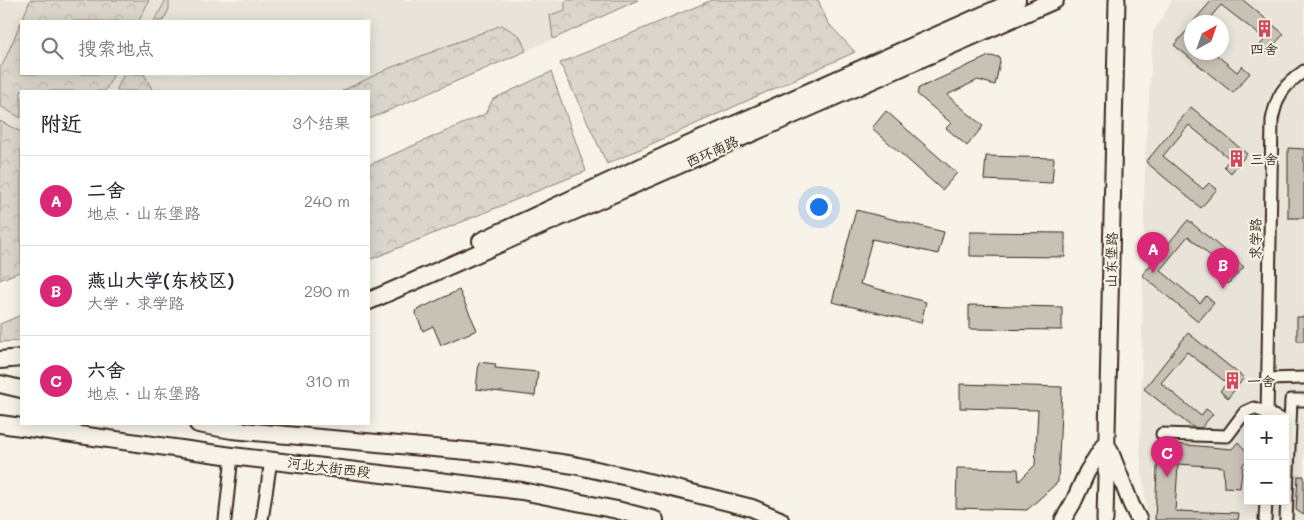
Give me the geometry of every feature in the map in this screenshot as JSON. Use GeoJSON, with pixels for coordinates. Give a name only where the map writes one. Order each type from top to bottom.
{"type":"FeatureCollection","features":[{"type":"Feature","properties":{"kind":"highway","name":"西环南路"},"geometry":{"type":"LineString","coordinates":[[370,291],[686,146],[1017,0]]}},
{"type":"Feature","properties":{"kind":"highway","name":"西环南路"},"geometry":{"type":"LineString","coordinates":[[370,302],[1055,0]]}},
{"type":"Feature","properties":{"kind":"highway"},"geometry":{"type":"LineString","coordinates":[[0,360],[20,358]]}},
{"type":"Feature","properties":{"kind":"highway"},"geometry":{"type":"LineString","coordinates":[[0,384],[20,389]]}},
{"type":"Feature","properties":{"kind":"highway","name":"河北大街西段"},"geometry":{"type":"LineString","coordinates":[[204,425],[269,434],[501,454],[574,465],[752,508],[780,520]]}},
{"type":"Feature","properties":{"kind":"highway"},"geometry":{"type":"LineString","coordinates":[[256,425],[269,434]]}},
{"type":"Feature","properties":{"kind":"highway","name":"河北大街西段"},"geometry":{"type":"LineString","coordinates":[[8,426],[232,456],[522,491],[617,510],[655,520]]}},
{"type":"Feature","properties":{"kind":"main road","name":"山东堡路"},"geometry":{"type":"LineString","coordinates":[[1105,520],[1117,0]]}},
{"type":"Feature","properties":{"kind":"main road"},"geometry":{"type":"LineString","coordinates":[[1063,520],[1087,472],[1106,442]]}},
{"type":"Feature","properties":{"kind":"main road"},"geometry":{"type":"LineString","coordinates":[[1106,442],[1139,520]]}},
{"type":"Feature","properties":{"kind":"street","name":"求学路"},"geometry":{"type":"LineString","coordinates":[[1267,415],[1272,120],[1276,100],[1290,81],[1304,71]]}},
{"type":"Feature","properties":{"kind":"street"},"geometry":{"type":"LineString","coordinates":[[1268,378],[1304,378]]}},
{"type":"Feature","properties":{"kind":"street"},"geometry":{"type":"LineString","coordinates":[[1287,415],[1291,400],[1304,400]]}},
{"type":"Feature","properties":{"kind":"street"},"geometry":{"type":"LineString","coordinates":[[1162,434],[1227,436],[1245,412],[1254,408],[1265,415]]}},
{"type":"Feature","properties":{"kind":"street"},"geometry":{"type":"LineString","coordinates":[[225,520],[232,456]]}},
{"type":"Feature","properties":{"kind":"street"},"geometry":{"type":"LineString","coordinates":[[262,520],[270,460]]}},
{"type":"Feature","properties":{"kind":"street"},"geometry":{"type":"LineString","coordinates":[[1265,520],[1266,505]]}},
{"type":"Feature","properties":{"kind":"street"},"geometry":{"type":"LineString","coordinates":[[1286,505],[1286,520]]}},
{"type":"Feature","properties":{"kind":"shaded area"},"geometry":{"type":"Polygon","coordinates":[[[0,0],[638,0],[370,119],[370,90],[20,90],[20,271],[0,280],[0,0]]]}},
{"type":"Feature","properties":{"kind":"shaded area"},"geometry":{"type":"Polygon","coordinates":[[[1172,0],[1304,0],[1304,520],[1148,520],[1140,454],[1145,159],[1153,33],[1172,0]]]}},
{"type":"Feature","properties":{"kind":"green space"},"geometry":{"type":"Polygon","coordinates":[[[30,0],[149,0],[139,20],[22,20],[30,0]]]}},
{"type":"Feature","properties":{"kind":"green space"},"geometry":{"type":"Polygon","coordinates":[[[166,0],[169,0],[169,9],[164,20],[155,20],[166,0]]]}},
{"type":"Feature","properties":{"kind":"green space"},"geometry":{"type":"Polygon","coordinates":[[[638,0],[553,39],[550,15],[565,10],[565,1],[638,0]]]}},
{"type":"Feature","properties":{"kind":"green space"},"geometry":{"type":"Polygon","coordinates":[[[712,0],[818,0],[828,23],[855,52],[607,164],[560,63],[712,0]]]}},
{"type":"Feature","properties":{"kind":"green space"},"geometry":{"type":"Polygon","coordinates":[[[20,24],[20,75],[113,75],[106,90],[20,90],[20,117],[0,106],[0,67],[20,24]]]}},
{"type":"Feature","properties":{"kind":"green space"},"geometry":{"type":"Polygon","coordinates":[[[502,25],[520,36],[526,51],[370,119],[370,90],[344,90],[390,68],[502,25]]]}},
{"type":"Feature","properties":{"kind":"green space"},"geometry":{"type":"Polygon","coordinates":[[[551,72],[586,171],[370,260],[370,165],[485,114],[493,99],[551,72]]]}},
{"type":"Feature","properties":{"kind":"green space"},"geometry":{"type":"Polygon","coordinates":[[[124,75],[145,75],[152,90],[116,90],[124,75]]]}},
{"type":"Feature","properties":{"kind":"green space"},"geometry":{"type":"Polygon","coordinates":[[[0,121],[20,131],[20,271],[0,280],[0,121]]]}},
{"type":"Feature","properties":{"kind":"green space"},"geometry":{"type":"Polygon","coordinates":[[[20,315],[20,341],[0,342],[0,324],[20,315]]]}},
{"type":"Feature","properties":{"kind":"building","name":"四舍"},"geometry":{"type":"Polygon","coordinates":[[[1212,0],[1243,0],[1284,34],[1265,54],[1258,48],[1265,39],[1221,5],[1212,15],[1199,15],[1212,0]]]}},
{"type":"Feature","properties":{"kind":"building","name":"四舍"},"geometry":{"type":"Polygon","coordinates":[[[1184,34],[1184,53],[1174,45],[1184,34]]]}},
{"type":"Feature","properties":{"kind":"building"},"geometry":{"type":"Polygon","coordinates":[[[989,56],[999,57],[1000,62],[995,85],[978,80],[947,95],[983,126],[967,146],[946,128],[951,123],[917,94],[919,88],[989,56]]]}},
{"type":"Feature","properties":{"kind":"building","name":"四舍"},"geometry":{"type":"Polygon","coordinates":[[[1192,60],[1223,60],[1237,72],[1242,66],[1250,73],[1233,93],[1192,60]]]}},
{"type":"Feature","properties":{"kind":"building","name":"三舍"},"geometry":{"type":"Polygon","coordinates":[[[1191,107],[1247,154],[1231,173],[1224,166],[1230,159],[1189,125],[1163,156],[1203,189],[1209,183],[1217,189],[1201,208],[1146,162],[1191,107]]]}},
{"type":"Feature","properties":{"kind":"building"},"geometry":{"type":"Polygon","coordinates":[[[886,111],[957,173],[942,190],[872,128],[886,111]]]}},
{"type":"Feature","properties":{"kind":"building"},"geometry":{"type":"Polygon","coordinates":[[[1288,148],[1304,149],[1304,218],[1288,218],[1288,148]]]}},
{"type":"Feature","properties":{"kind":"building"},"geometry":{"type":"Polygon","coordinates":[[[986,156],[1054,158],[1052,183],[984,180],[986,156]]]}},
{"type":"Feature","properties":{"kind":"building"},"geometry":{"type":"Polygon","coordinates":[[[856,210],[944,232],[938,254],[872,239],[860,284],[926,302],[921,323],[832,302],[856,210]]]}},
{"type":"Feature","properties":{"kind":"building"},"geometry":{"type":"Polygon","coordinates":[[[1188,220],[1244,267],[1228,284],[1221,278],[1227,271],[1188,236],[1160,270],[1200,303],[1206,296],[1214,303],[1198,322],[1142,275],[1188,220]]]}},
{"type":"Feature","properties":{"kind":"building"},"geometry":{"type":"Polygon","coordinates":[[[970,232],[1065,233],[1065,257],[970,256],[970,232]]]}},
{"type":"Feature","properties":{"kind":"building"},"geometry":{"type":"Polygon","coordinates":[[[459,290],[477,330],[441,345],[433,326],[423,331],[415,311],[459,290]]]}},
{"type":"Feature","properties":{"kind":"building"},"geometry":{"type":"Polygon","coordinates":[[[969,305],[1062,307],[1062,330],[969,329],[969,305]]]}},
{"type":"Feature","properties":{"kind":"building"},"geometry":{"type":"Polygon","coordinates":[[[1297,317],[1304,317],[1304,341],[1297,341],[1297,317]]]}},
{"type":"Feature","properties":{"kind":"building","name":"一舍"},"geometry":{"type":"Polygon","coordinates":[[[1188,333],[1244,378],[1228,398],[1220,391],[1227,383],[1187,352],[1161,383],[1201,416],[1206,409],[1213,414],[1201,428],[1192,427],[1144,389],[1188,333]]]}},
{"type":"Feature","properties":{"kind":"building"},"geometry":{"type":"Polygon","coordinates":[[[479,362],[496,364],[495,368],[538,372],[535,396],[476,389],[479,362]]]}},
{"type":"Feature","properties":{"kind":"building"},"geometry":{"type":"Polygon","coordinates":[[[960,384],[1062,387],[1058,482],[1027,510],[956,508],[957,468],[1018,469],[1019,481],[1035,465],[1038,410],[960,408],[960,384]]]}},
{"type":"Feature","properties":{"kind":"building"},"geometry":{"type":"Polygon","coordinates":[[[1161,441],[1232,449],[1238,442],[1244,449],[1240,488],[1224,487],[1223,467],[1178,464],[1175,511],[1239,513],[1238,520],[1155,520],[1158,444],[1161,441]]]}},
{"type":"Feature","properties":{"kind":"building"},"geometry":{"type":"Polygon","coordinates":[[[1298,476],[1304,476],[1304,515],[1296,510],[1298,476]]]}},
{"type":"Feature","properties":{"kind":"place","name":"四舍"},"geometry":{"type":"Point","coordinates":[1264,28]}},
{"type":"Feature","properties":{"kind":"place","name":"三舍"},"geometry":{"type":"Point","coordinates":[1236,158]}},
{"type":"Feature","properties":{"kind":"place","name":"二舍"},"geometry":{"type":"Point","coordinates":[1153,273]}},
{"type":"Feature","properties":{"kind":"place","name":"燕山大学(东校区)"},"geometry":{"type":"Point","coordinates":[1223,289]}},
{"type":"Feature","properties":{"kind":"place","name":"一舍"},"geometry":{"type":"Point","coordinates":[1233,380]}},
{"type":"Feature","properties":{"kind":"place","name":"六舍"},"geometry":{"type":"Point","coordinates":[1167,477]}}]}
